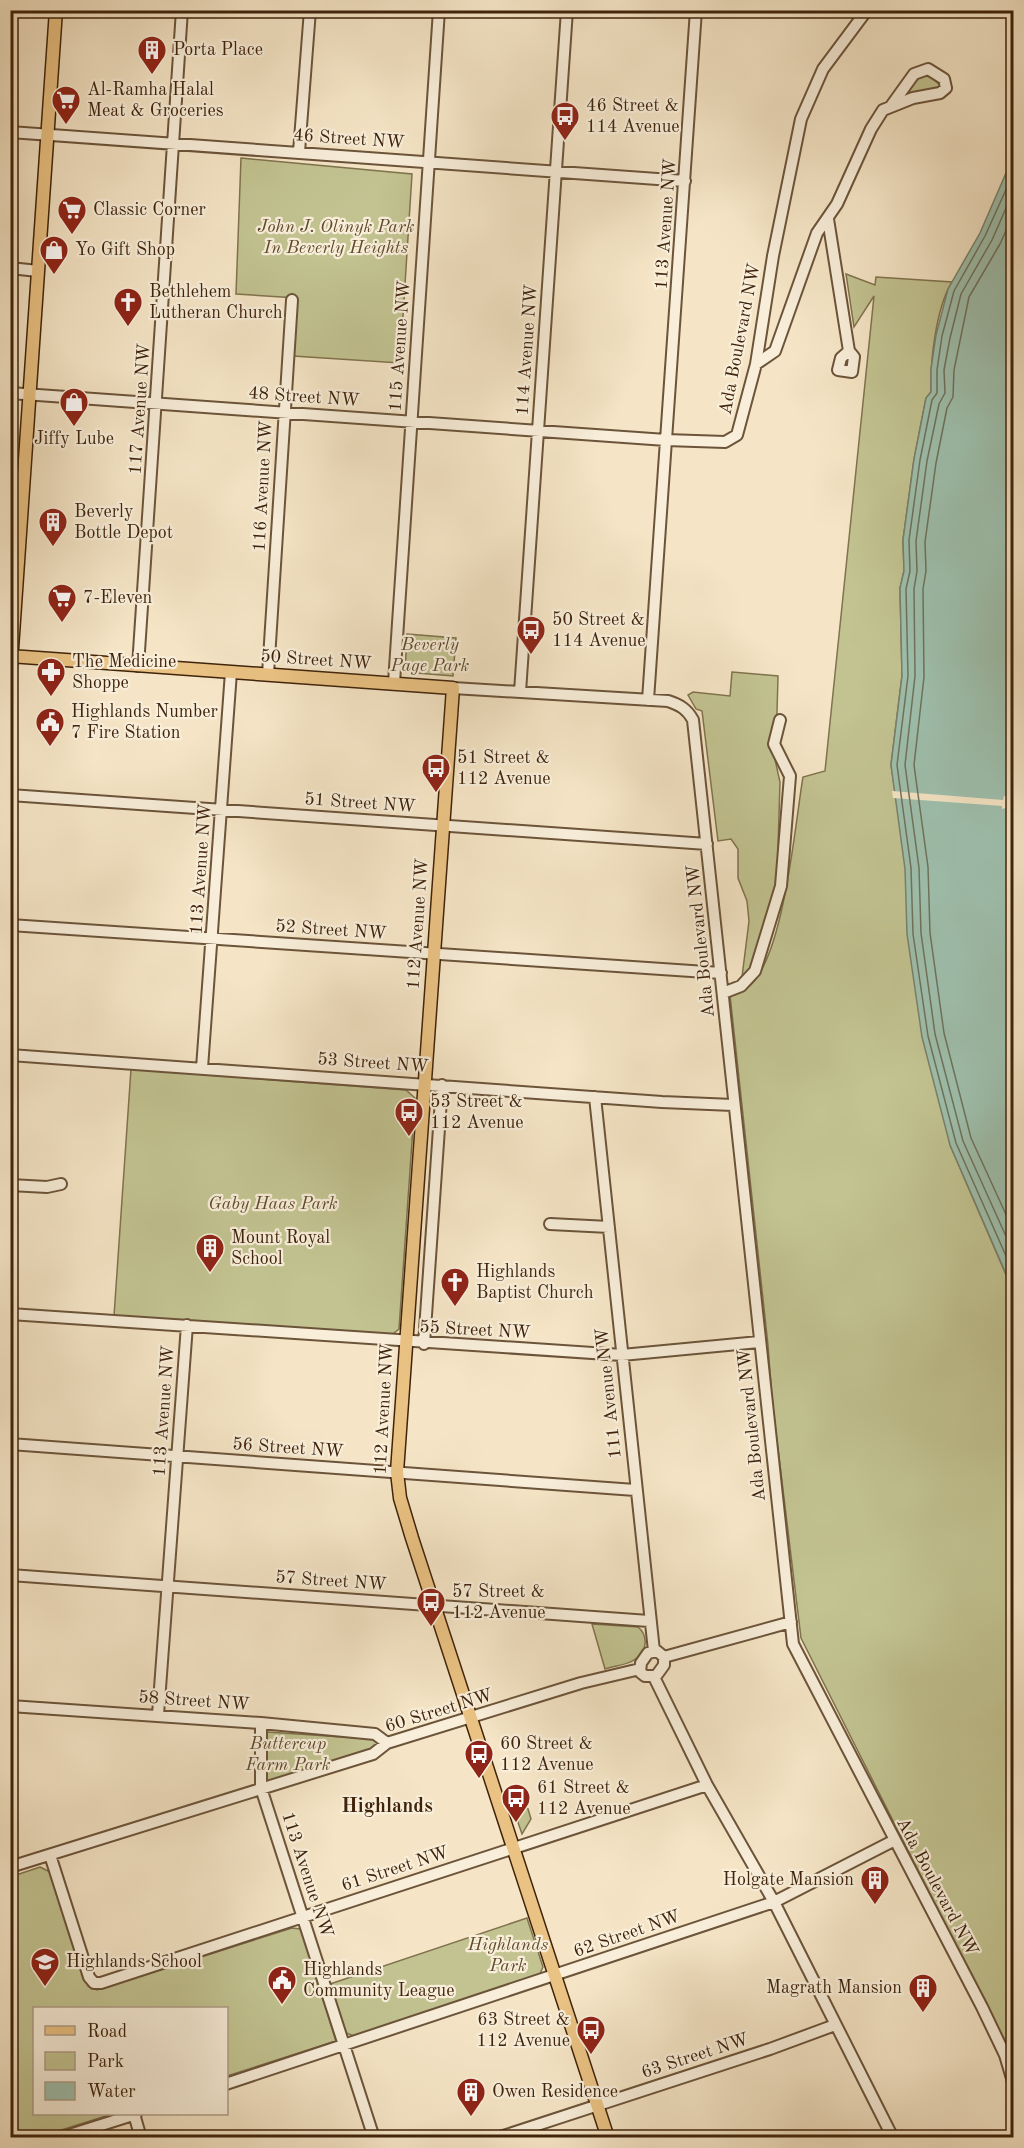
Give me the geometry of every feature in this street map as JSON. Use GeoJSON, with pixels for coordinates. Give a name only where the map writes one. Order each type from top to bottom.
{"type":"FeatureCollection","features":[{"type":"Feature","properties":{"kind":"main road"},"geometry":{"type":"LineString","coordinates":[[10,678],[15,525],[30,394],[56,10]]}},
{"type":"Feature","properties":{"kind":"main road","name":"50 Street NW"},"geometry":{"type":"LineString","coordinates":[[11,656],[453,688]]}},
{"type":"Feature","properties":{"kind":"main road","name":"112 Avenue NW"},"geometry":{"type":"LineString","coordinates":[[453,688],[397,1472],[400,1498],[608,2138]]}},
{"type":"Feature","properties":{"kind":"street","name":"117 Avenue NW"},"geometry":{"type":"LineString","coordinates":[[138,666],[182,10]]}},
{"type":"Feature","properties":{"kind":"street"},"geometry":{"type":"LineString","coordinates":[[299,152],[310,10]]}},
{"type":"Feature","properties":{"kind":"street","name":"115 Avenue NW"},"geometry":{"type":"LineString","coordinates":[[394,683],[439,10]]}},
{"type":"Feature","properties":{"kind":"street","name":"114 Avenue NW"},"geometry":{"type":"LineString","coordinates":[[520,692],[567,10]]}},
{"type":"Feature","properties":{"kind":"street","name":"113 Avenue NW"},"geometry":{"type":"LineString","coordinates":[[666,440],[696,10]]}},
{"type":"Feature","properties":{"kind":"street","name":"Ada Boulevard NW"},"geometry":{"type":"LineString","coordinates":[[666,440],[725,442],[737,435],[756,364],[773,256],[801,119],[823,69],[867,10]]}},
{"type":"Feature","properties":{"kind":"street"},"geometry":{"type":"LineString","coordinates":[[756,364],[774,351],[817,233],[828,219],[850,180],[871,129],[883,110],[913,98],[940,93],[946,87],[944,79],[928,69],[914,74],[891,106]]}},
{"type":"Feature","properties":{"kind":"street","name":"46 Street NW"},"geometry":{"type":"LineString","coordinates":[[10,132],[685,181]]}},
{"type":"Feature","properties":{"kind":"street"},"geometry":{"type":"LineString","coordinates":[[828,219],[849,351]]}},
{"type":"Feature","properties":{"kind":"street"},"geometry":{"type":"LineString","coordinates":[[10,268],[38,271]]}},
{"type":"Feature","properties":{"kind":"street","name":"116 Avenue NW"},"geometry":{"type":"LineString","coordinates":[[268,675],[292,300]]}},
{"type":"Feature","properties":{"kind":"street","name":"48 Street NW"},"geometry":{"type":"LineString","coordinates":[[10,393],[666,440]]}},
{"type":"Feature","properties":{"kind":"street"},"geometry":{"type":"LineString","coordinates":[[648,700],[666,440]]}},
{"type":"Feature","properties":{"kind":"street","name":"113 Avenue NW"},"geometry":{"type":"LineString","coordinates":[[202,1068],[231,672]]}},
{"type":"Feature","properties":{"kind":"street","name":"50 Street NW"},"geometry":{"type":"LineString","coordinates":[[453,688],[668,701],[688,712]]}},
{"type":"Feature","properties":{"kind":"street","name":"Ada Boulevard NW"},"geometry":{"type":"LineString","coordinates":[[688,712],[693,720],[707,844],[733,1105],[793,1644],[893,1840],[982,2007],[1005,2055],[1014,2085]]}},
{"type":"Feature","properties":{"kind":"street"},"geometry":{"type":"LineString","coordinates":[[723,993],[741,986],[755,971],[782,886],[790,777],[774,744],[780,720]]}},
{"type":"Feature","properties":{"kind":"street","name":"51 Street NW"},"geometry":{"type":"LineString","coordinates":[[10,795],[707,844]]}},
{"type":"Feature","properties":{"kind":"street","name":"52 Street NW"},"geometry":{"type":"LineString","coordinates":[[10,925],[720,974]]}},
{"type":"Feature","properties":{"kind":"street","name":"53 Street NW"},"geometry":{"type":"LineString","coordinates":[[10,1055],[733,1105]]}},
{"type":"Feature","properties":{"kind":"street","name":"112 Avenue NW"},"geometry":{"type":"LineString","coordinates":[[424,1344],[442,1085]]}},
{"type":"Feature","properties":{"kind":"street","name":"111 Avenue NW"},"geometry":{"type":"LineString","coordinates":[[595,1097],[649,1621],[659,1654]]}},
{"type":"Feature","properties":{"kind":"street"},"geometry":{"type":"LineString","coordinates":[[10,1185],[47,1187],[61,1184]]}},
{"type":"Feature","properties":{"kind":"street"},"geometry":{"type":"LineString","coordinates":[[550,1224],[609,1227]]}},
{"type":"Feature","properties":{"kind":"street","name":"55 Street NW"},"geometry":{"type":"LineString","coordinates":[[10,1314],[187,1324],[424,1344],[622,1355],[759,1342]]}},
{"type":"Feature","properties":{"kind":"street","name":"113 Avenue NW"},"geometry":{"type":"LineString","coordinates":[[158,1715],[187,1324]]}},
{"type":"Feature","properties":{"kind":"street","name":"56 Street NW"},"geometry":{"type":"LineString","coordinates":[[10,1444],[635,1490]]}},
{"type":"Feature","properties":{"kind":"street","name":"57 Street NW"},"geometry":{"type":"LineString","coordinates":[[10,1575],[649,1621]]}},
{"type":"Feature","properties":{"kind":"street"},"geometry":{"type":"LineString","coordinates":[[654,1677],[645,1676],[640,1669],[646,1655],[659,1654],[791,1622]]}},
{"type":"Feature","properties":{"kind":"street"},"geometry":{"type":"LineString","coordinates":[[654,1677],[664,1665],[659,1654]]}},
{"type":"Feature","properties":{"kind":"street","name":"60 Street NW"},"geometry":{"type":"LineString","coordinates":[[10,1867],[373,1754],[387,1743],[471,1719],[581,1683],[640,1669]]}},
{"type":"Feature","properties":{"kind":"street"},"geometry":{"type":"LineString","coordinates":[[654,1677],[707,1785],[774,1902],[893,2138]]}},
{"type":"Feature","properties":{"kind":"street","name":"58 Street NW"},"geometry":{"type":"LineString","coordinates":[[10,1706],[158,1715],[375,1734],[387,1743]]}},
{"type":"Feature","properties":{"kind":"street","name":"113 Avenue NW"},"geometry":{"type":"LineString","coordinates":[[261,1723],[261,1788],[374,2138]]}},
{"type":"Feature","properties":{"kind":"street","name":"61 Street NW"},"geometry":{"type":"LineString","coordinates":[[50,1855],[89,1977],[94,1983],[101,1983],[707,1785]]}},
{"type":"Feature","properties":{"kind":"street","name":"62 Street NW"},"geometry":{"type":"LineString","coordinates":[[228,2083],[774,1902],[893,1840]]}},
{"type":"Feature","properties":{"kind":"street","name":"63 Street NW"},"geometry":{"type":"LineString","coordinates":[[497,2138],[770,2049],[835,2025]]}},
{"type":"Feature","properties":{"kind":"street"},"geometry":{"type":"LineString","coordinates":[[60,2138],[132,2115]]}},
{"type":"Feature","properties":{"kind":"street"},"geometry":{"type":"LineString","coordinates":[[135,2115],[141,2138]]}},
{"type":"Feature","properties":{"kind":"green space"},"geometry":{"type":"Polygon","coordinates":[[[927,73],[941,86],[939,89],[898,99],[915,77],[927,73]]]}},
{"type":"Feature","properties":{"kind":"green space","name":"John J. Olinyk Park In Beverly Heights"},"geometry":{"type":"Polygon","coordinates":[[[241,158],[412,174],[400,363],[293,356],[297,298],[236,294],[241,158]]]}},
{"type":"Feature","properties":{"kind":"green space"},"geometry":{"type":"Polygon","coordinates":[[[846,274],[875,285],[876,277],[952,282],[946,293],[935,335],[931,392],[926,398],[914,459],[903,540],[904,571],[900,588],[902,675],[891,765],[950,1145],[1013,1291],[1013,2059],[801,1638],[772,1399],[730,995],[747,988],[760,973],[770,950],[786,890],[803,777],[825,771],[874,296],[854,327],[846,274]]]}},
{"type":"Feature","properties":{"kind":"green space","name":"Beverly Page Park"},"geometry":{"type":"Polygon","coordinates":[[[407,634],[456,638],[453,676],[405,672],[407,634]]]}},
{"type":"Feature","properties":{"kind":"green space"},"geometry":{"type":"Polygon","coordinates":[[[732,672],[778,676],[777,713],[770,737],[780,782],[777,881],[771,911],[752,966],[742,977],[749,921],[747,901],[738,878],[738,849],[731,839],[718,841],[702,711],[696,709],[688,695],[693,692],[730,696],[732,672]]]}},
{"type":"Feature","properties":{"kind":"green space","name":"Gaby Haas Park"},"geometry":{"type":"Polygon","coordinates":[[[131,1069],[406,1090],[415,1098],[399,1329],[389,1337],[114,1316],[131,1069]]]}},
{"type":"Feature","properties":{"kind":"green space"},"geometry":{"type":"Polygon","coordinates":[[[592,1624],[638,1627],[645,1640],[642,1653],[631,1662],[605,1669],[592,1624]]]}},
{"type":"Feature","properties":{"kind":"green space","name":"Buttercup Farm Park"},"geometry":{"type":"Polygon","coordinates":[[[267,1732],[372,1739],[378,1743],[375,1748],[270,1783],[266,1782],[267,1732]]]}},
{"type":"Feature","properties":{"kind":"green space"},"geometry":{"type":"Polygon","coordinates":[[[522,1804],[528,1809],[531,1819],[522,1834],[512,1805],[522,1804]]]}},
{"type":"Feature","properties":{"kind":"green space"},"geometry":{"type":"Polygon","coordinates":[[[40,1867],[50,1872],[88,1986],[97,1990],[292,1928],[301,1929],[336,2041],[228,2076],[228,2007],[33,2007],[33,2115],[109,2115],[39,2137],[11,2137],[10,1877],[40,1867]]]}},
{"type":"Feature","properties":{"kind":"green space","name":"Highlands Park"},"geometry":{"type":"Polygon","coordinates":[[[527,1918],[543,1967],[539,1976],[354,2036],[346,2033],[330,1984],[527,1918]]]}},
{"type":"Feature","properties":{"kind":"water"},"geometry":{"type":"Polygon","coordinates":[[[1013,157],[1013,1290],[950,1145],[922,1037],[907,934],[905,869],[891,765],[902,676],[900,588],[904,571],[903,540],[914,459],[926,398],[931,392],[931,369],[936,335],[948,289],[980,233],[1013,157]]]}},
{"type":"Feature","properties":{"kind":"pier"},"geometry":{"type":"Polygon","coordinates":[[[892,791],[1003,800],[1004,796],[1011,796],[1013,806],[1002,809],[1002,806],[893,798],[892,791]]]}},
{"type":"Feature","properties":{"kind":"place","name":"Porta Place"},"geometry":{"type":"Point","coordinates":[152,76]}},
{"type":"Feature","properties":{"kind":"place","name":"Al-Ramha Halal Meat & Groceries"},"geometry":{"type":"Point","coordinates":[66,126]}},
{"type":"Feature","properties":{"kind":"place","name":"46 Street & 114 Avenue"},"geometry":{"type":"Point","coordinates":[565,142]}},
{"type":"Feature","properties":{"kind":"place","name":"Classic Corner"},"geometry":{"type":"Point","coordinates":[72,236]}},
{"type":"Feature","properties":{"kind":"place","name":"Yo Gift Shop"},"geometry":{"type":"Point","coordinates":[54,276]}},
{"type":"Feature","properties":{"kind":"place","name":"Bethlehem Lutheran Church"},"geometry":{"type":"Point","coordinates":[128,328]}},
{"type":"Feature","properties":{"kind":"place","name":"Jiffy Lube"},"geometry":{"type":"Point","coordinates":[74,428]}},
{"type":"Feature","properties":{"kind":"place","name":"Beverly Bottle Depot"},"geometry":{"type":"Point","coordinates":[53,548]}},
{"type":"Feature","properties":{"kind":"place","name":"7-Eleven"},"geometry":{"type":"Point","coordinates":[62,624]}},
{"type":"Feature","properties":{"kind":"place","name":"50 Street & 114 Avenue"},"geometry":{"type":"Point","coordinates":[531,656]}},
{"type":"Feature","properties":{"kind":"place","name":"The Medicine Shoppe"},"geometry":{"type":"Point","coordinates":[51,698]}},
{"type":"Feature","properties":{"kind":"place","name":"Highlands Number 7 Fire Station"},"geometry":{"type":"Point","coordinates":[50,748]}},
{"type":"Feature","properties":{"kind":"place","name":"51 Street & 112 Avenue"},"geometry":{"type":"Point","coordinates":[436,794]}},
{"type":"Feature","properties":{"kind":"place","name":"53 Street & 112 Avenue"},"geometry":{"type":"Point","coordinates":[409,1138]}},
{"type":"Feature","properties":{"kind":"place","name":"Mount Royal School"},"geometry":{"type":"Point","coordinates":[210,1274]}},
{"type":"Feature","properties":{"kind":"place","name":"Highlands Baptist Church"},"geometry":{"type":"Point","coordinates":[455,1308]}},
{"type":"Feature","properties":{"kind":"place","name":"57 Street & 112 Avenue"},"geometry":{"type":"Point","coordinates":[431,1628]}},
{"type":"Feature","properties":{"kind":"place","name":"60 Street & 112 Avenue"},"geometry":{"type":"Point","coordinates":[479,1780]}},
{"type":"Feature","properties":{"kind":"place","name":"61 Street & 112 Avenue"},"geometry":{"type":"Point","coordinates":[516,1824]}},
{"type":"Feature","properties":{"kind":"place","name":"Holgate Mansion"},"geometry":{"type":"Point","coordinates":[875,1906]}},
{"type":"Feature","properties":{"kind":"place","name":"Highlands School"},"geometry":{"type":"Point","coordinates":[45,1988]}},
{"type":"Feature","properties":{"kind":"place","name":"Highlands Community League"},"geometry":{"type":"Point","coordinates":[282,2006]}},
{"type":"Feature","properties":{"kind":"place","name":"Magrath Mansion"},"geometry":{"type":"Point","coordinates":[923,2014]}},
{"type":"Feature","properties":{"kind":"place","name":"63 Street & 112 Avenue"},"geometry":{"type":"Point","coordinates":[591,2056]}},
{"type":"Feature","properties":{"kind":"place","name":"Owen Residence"},"geometry":{"type":"Point","coordinates":[471,2118]}},
{"type":"Feature","properties":{"kind":"district","name":"Highlands"},"geometry":{"type":"Point","coordinates":[387,1807]}}]}
